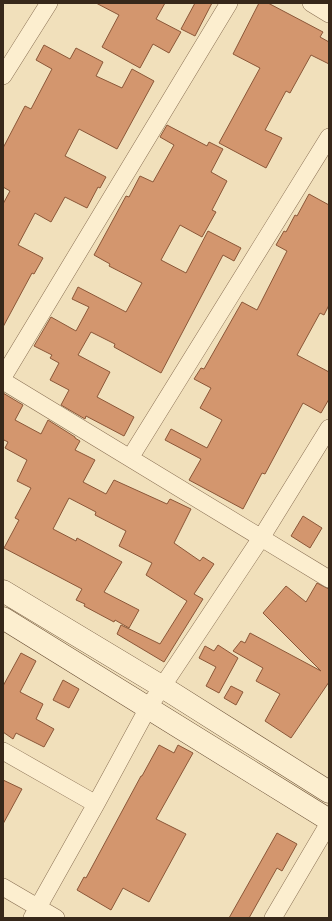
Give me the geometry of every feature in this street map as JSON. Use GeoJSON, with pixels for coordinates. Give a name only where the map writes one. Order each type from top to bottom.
{"type":"FeatureCollection","features":[{"type":"Feature","properties":{"kind":"street"},"geometry":{"type":"LineString","coordinates":[[3,76],[49,3]]}},
{"type":"Feature","properties":{"kind":"street"},"geometry":{"type":"LineString","coordinates":[[3,377],[229,3]]}},
{"type":"Feature","properties":{"kind":"street"},"geometry":{"type":"LineString","coordinates":[[130,458],[329,137]]}},
{"type":"Feature","properties":{"kind":"street"},"geometry":{"type":"LineString","coordinates":[[3,381],[329,579]]}},
{"type":"Feature","properties":{"kind":"street"},"geometry":{"type":"LineString","coordinates":[[34,913],[161,686],[261,538],[329,428]]}},
{"type":"Feature","properties":{"kind":"street"},"geometry":{"type":"LineString","coordinates":[[3,591],[161,686],[329,792]]}},
{"type":"Feature","properties":{"kind":"street"},"geometry":{"type":"LineString","coordinates":[[3,618],[329,822],[273,918]]}},
{"type":"Feature","properties":{"kind":"street"},"geometry":{"type":"LineString","coordinates":[[3,751],[96,804]]}},
{"type":"Feature","properties":{"kind":"street"},"geometry":{"type":"LineString","coordinates":[[3,887],[34,913],[56,918]]}},
{"type":"Feature","properties":{"kind":"building"},"geometry":{"type":"Polygon","coordinates":[[[96,3],[165,3],[156,19],[181,32],[169,53],[153,44],[140,68],[102,47],[119,15],[96,3]]]}},
{"type":"Feature","properties":{"kind":"building"},"geometry":{"type":"Polygon","coordinates":[[[195,3],[212,3],[195,36],[181,29],[195,3]]]}},
{"type":"Feature","properties":{"kind":"building"},"geometry":{"type":"Polygon","coordinates":[[[259,3],[268,3],[323,32],[320,37],[329,42],[329,64],[311,55],[290,93],[286,91],[265,130],[282,138],[266,168],[219,143],[260,68],[233,54],[259,3]]]}},
{"type":"Feature","properties":{"kind":"building"},"geometry":{"type":"Polygon","coordinates":[[[44,45],[70,59],[76,48],[103,62],[96,76],[122,88],[132,69],[154,81],[117,149],[79,129],[65,156],[106,177],[100,188],[98,187],[87,208],[65,197],[51,222],[35,213],[18,245],[43,258],[34,274],[32,273],[3,327],[3,204],[10,191],[3,187],[3,148],[25,106],[31,109],[52,69],[36,60],[44,45]]]}},
{"type":"Feature","properties":{"kind":"building"},"geometry":{"type":"Polygon","coordinates":[[[167,125],[207,146],[209,142],[223,149],[211,172],[227,181],[212,210],[216,212],[202,237],[180,225],[161,260],[186,273],[208,231],[241,248],[234,261],[223,255],[161,373],[114,347],[115,344],[91,332],[78,355],[110,372],[97,397],[134,417],[124,436],[86,416],[85,419],[61,405],[69,390],[50,380],[59,363],[50,358],[52,355],[34,346],[51,317],[76,331],[89,307],[72,299],[78,287],[126,312],[142,283],[109,266],[110,264],[94,255],[126,196],[129,197],[140,176],[153,182],[174,145],[160,137],[167,125]]]}},
{"type":"Feature","properties":{"kind":"building"},"geometry":{"type":"Polygon","coordinates":[[[309,194],[329,205],[329,305],[324,315],[320,313],[297,355],[329,372],[329,399],[321,413],[303,403],[265,474],[262,473],[243,509],[189,480],[201,459],[165,440],[171,429],[207,448],[222,420],[200,408],[211,388],[194,379],[201,368],[204,369],[242,302],[257,310],[287,251],[276,245],[284,231],[286,232],[295,215],[297,216],[309,194]]]}},
{"type":"Feature","properties":{"kind":"building"},"geometry":{"type":"Polygon","coordinates":[[[3,393],[23,405],[15,420],[41,434],[48,420],[80,441],[75,450],[95,460],[83,482],[106,494],[114,480],[167,504],[170,499],[191,509],[174,543],[200,561],[203,557],[214,564],[194,594],[203,599],[164,662],[117,634],[121,625],[160,644],[187,601],[146,575],[152,563],[119,546],[126,531],[95,515],[96,512],[69,498],[53,529],[76,541],[77,538],[122,562],[104,592],[139,610],[129,628],[115,620],[114,622],[76,600],[82,589],[4,548],[19,520],[15,518],[31,488],[17,481],[27,460],[5,448],[8,442],[4,440],[3,442],[3,393]]]}},
{"type":"Feature","properties":{"kind":"building"},"geometry":{"type":"Polygon","coordinates":[[[303,516],[322,528],[310,548],[291,536],[303,516]]]}},
{"type":"Feature","properties":{"kind":"building"},"geometry":{"type":"Polygon","coordinates":[[[317,583],[329,589],[329,682],[291,738],[265,721],[280,694],[256,681],[263,668],[233,651],[241,641],[245,643],[250,633],[321,671],[263,613],[286,586],[306,602],[317,583]]]}},
{"type":"Feature","properties":{"kind":"building"},"geometry":{"type":"Polygon","coordinates":[[[218,645],[238,658],[219,693],[206,686],[216,667],[199,658],[205,646],[214,651],[218,645]]]}},
{"type":"Feature","properties":{"kind":"building"},"geometry":{"type":"Polygon","coordinates":[[[21,653],[36,661],[20,692],[43,704],[36,719],[54,729],[44,747],[16,733],[13,739],[3,732],[3,686],[21,653]]]}},
{"type":"Feature","properties":{"kind":"building"},"geometry":{"type":"Polygon","coordinates":[[[63,680],[79,689],[69,708],[53,700],[63,680]]]}},
{"type":"Feature","properties":{"kind":"building"},"geometry":{"type":"Polygon","coordinates":[[[231,686],[243,692],[236,705],[224,698],[231,686]]]}},
{"type":"Feature","properties":{"kind":"building"},"geometry":{"type":"Polygon","coordinates":[[[159,745],[174,753],[178,745],[193,753],[156,819],[186,834],[149,902],[123,888],[111,910],[77,890],[84,877],[86,878],[159,745]]]}},
{"type":"Feature","properties":{"kind":"building"},"geometry":{"type":"Polygon","coordinates":[[[3,780],[22,789],[3,824],[3,780]]]}},
{"type":"Feature","properties":{"kind":"building"},"geometry":{"type":"Polygon","coordinates":[[[277,833],[297,844],[282,871],[277,868],[249,918],[229,918],[277,833]]]}}]}
